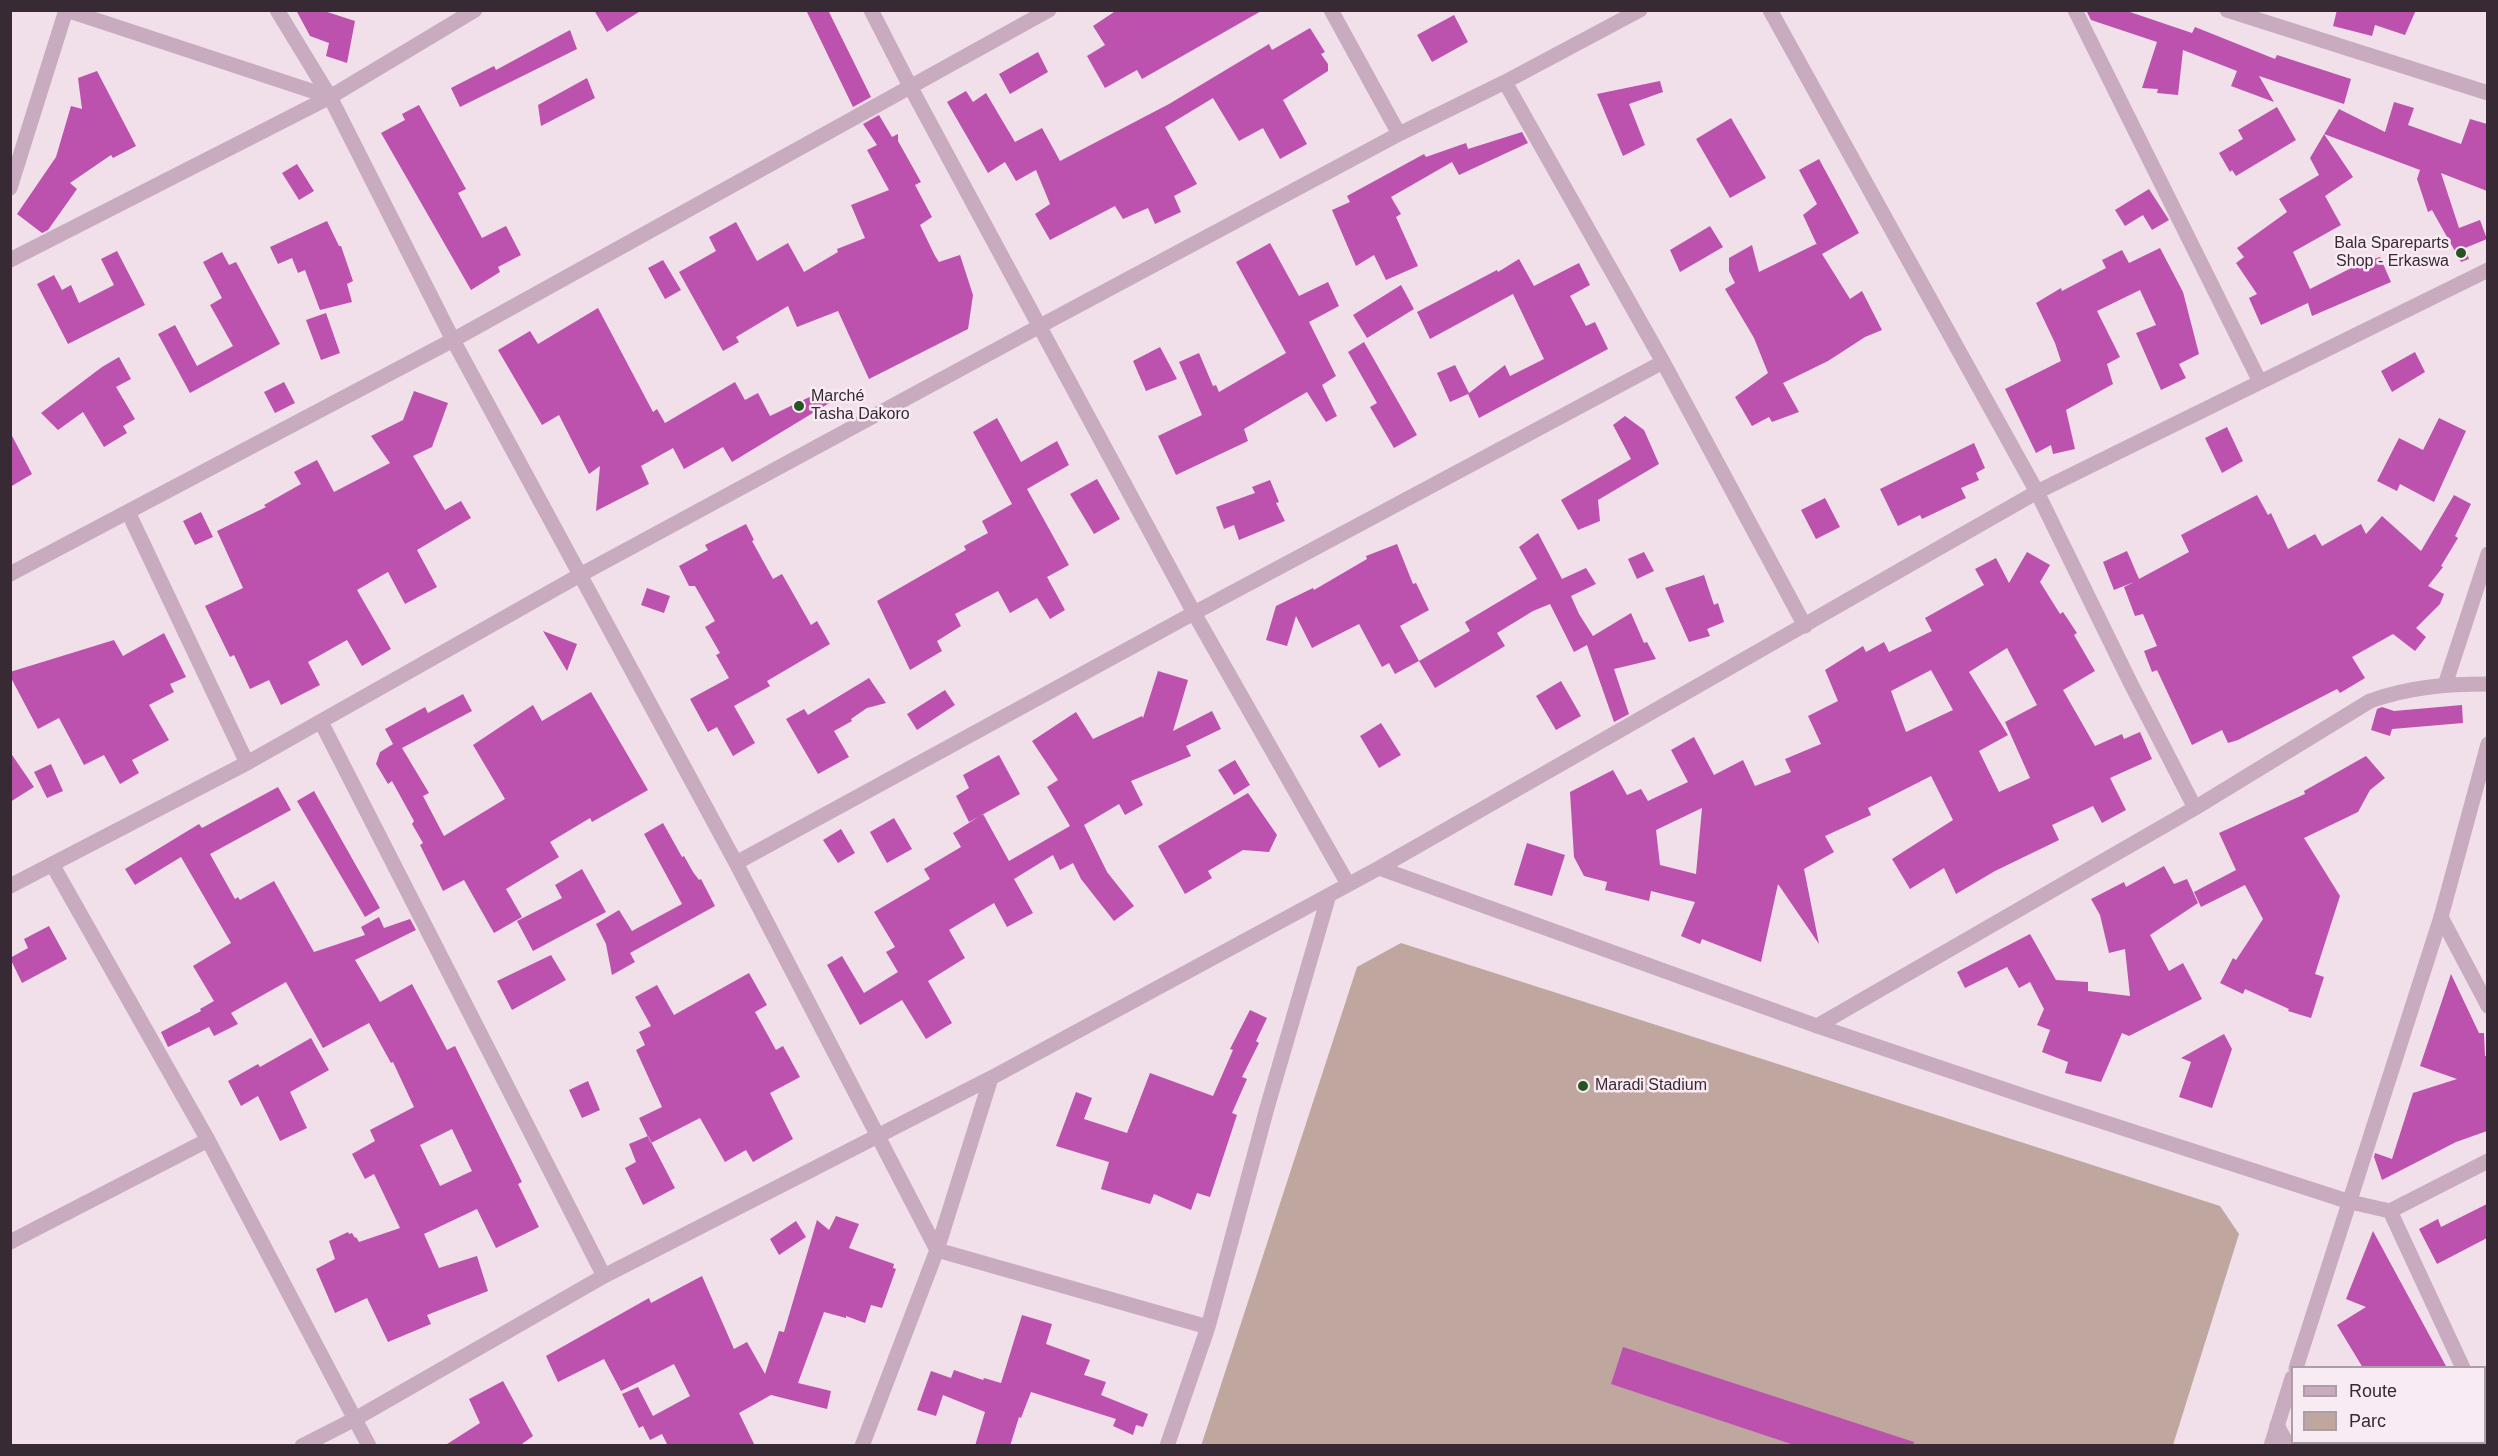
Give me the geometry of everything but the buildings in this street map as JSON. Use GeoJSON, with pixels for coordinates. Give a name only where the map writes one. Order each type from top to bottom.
{"type":"FeatureCollection","features":[{"type":"Feature","properties":{"kind":"street"},"geometry":{"type":"LineString","coordinates":[[10,188],[66,10],[330,97]]}},
{"type":"Feature","properties":{"kind":"street"},"geometry":{"type":"LineString","coordinates":[[277,10],[330,97],[453,340],[735,863],[937,1250],[1208,1326]]}},
{"type":"Feature","properties":{"kind":"street"},"geometry":{"type":"LineString","coordinates":[[10,260],[330,97],[475,10]]}},
{"type":"Feature","properties":{"kind":"street"},"geometry":{"type":"LineString","coordinates":[[871,10],[910,88],[1194,613],[1348,884]]}},
{"type":"Feature","properties":{"kind":"street"},"geometry":{"type":"LineString","coordinates":[[10,574],[453,340],[1049,10]]}},
{"type":"Feature","properties":{"kind":"street"},"geometry":{"type":"LineString","coordinates":[[1331,10],[1399,134]]}},
{"type":"Feature","properties":{"kind":"street"},"geometry":{"type":"LineString","coordinates":[[10,886],[248,763],[580,576],[1040,326],[1399,134],[1505,82],[1640,10]]}},
{"type":"Feature","properties":{"kind":"street"},"geometry":{"type":"LineString","coordinates":[[1770,10],[2037,492],[2195,808]]}},
{"type":"Feature","properties":{"kind":"street"},"geometry":{"type":"LineString","coordinates":[[2075,10],[2260,382]]}},
{"type":"Feature","properties":{"kind":"street"},"geometry":{"type":"LineString","coordinates":[[2226,10],[2487,93]]}},
{"type":"Feature","properties":{"kind":"street"},"geometry":{"type":"LineString","coordinates":[[1505,82],[1663,362],[1805,626]]}},
{"type":"Feature","properties":{"kind":"street"},"geometry":{"type":"LineString","coordinates":[[302,1446],[355,1419],[604,1276],[991,1078],[1379,868],[2037,492],[2487,270]]}},
{"type":"Feature","properties":{"kind":"street"},"geometry":{"type":"LineString","coordinates":[[735,863],[1194,613],[1663,362]]}},
{"type":"Feature","properties":{"kind":"street"},"geometry":{"type":"LineString","coordinates":[[128,512],[248,763]]}},
{"type":"Feature","properties":{"kind":"street"},"geometry":{"type":"LineString","coordinates":[[2445,684],[2487,554]]}},
{"type":"Feature","properties":{"kind":"street"},"geometry":{"type":"LineString","coordinates":[[1817,1026],[2195,808],[2370,701],[2396,692],[2445,684],[2487,684]]}},
{"type":"Feature","properties":{"kind":"street"},"geometry":{"type":"LineString","coordinates":[[321,722],[604,1276]]}},
{"type":"Feature","properties":{"kind":"street"},"geometry":{"type":"LineString","coordinates":[[2297,1366],[2441,917],[2487,744]]}},
{"type":"Feature","properties":{"kind":"street"},"geometry":{"type":"LineString","coordinates":[[52,864],[208,1140],[369,1446]]}},
{"type":"Feature","properties":{"kind":"street"},"geometry":{"type":"LineString","coordinates":[[1379,868],[1817,1026],[2350,1202],[2390,1210],[2487,1161]]}},
{"type":"Feature","properties":{"kind":"street"},"geometry":{"type":"LineString","coordinates":[[1167,1446],[1208,1326],[1267,1108],[1329,895]]}},
{"type":"Feature","properties":{"kind":"street"},"geometry":{"type":"LineString","coordinates":[[2441,917],[2487,1006]]}},
{"type":"Feature","properties":{"kind":"street"},"geometry":{"type":"LineString","coordinates":[[862,1446],[937,1250],[991,1078]]}},
{"type":"Feature","properties":{"kind":"street"},"geometry":{"type":"LineString","coordinates":[[10,1242],[208,1140]]}},
{"type":"Feature","properties":{"kind":"street"},"geometry":{"type":"LineString","coordinates":[[2390,1210],[2462,1366]]}},
{"type":"Feature","properties":{"kind":"street"},"geometry":{"type":"LineString","coordinates":[[2271,1446],[2291,1381]]}},
{"type":"Feature","properties":{"kind":"street"},"geometry":{"type":"LineString","coordinates":[[2277,1425],[2288,1446]]}},
{"type":"Feature","properties":{"kind":"green space","name":"Maradi Stadium"},"geometry":{"type":"Polygon","coordinates":[[[1401,943],[2220,1206],[2239,1234],[2173,1445],[1201,1446],[1357,967],[1401,943]]]}},
{"type":"Feature","properties":{"kind":"place","name":"Bala Spareparts Shop - Erkaswa"},"geometry":{"type":"Point","coordinates":[2461,253]}},
{"type":"Feature","properties":{"kind":"place","name":"Marché Tasha Dakoro"},"geometry":{"type":"Point","coordinates":[799,406]}},
{"type":"Feature","properties":{"kind":"place","name":"Maradi Stadium"},"geometry":{"type":"Point","coordinates":[1583,1086]}}]}
